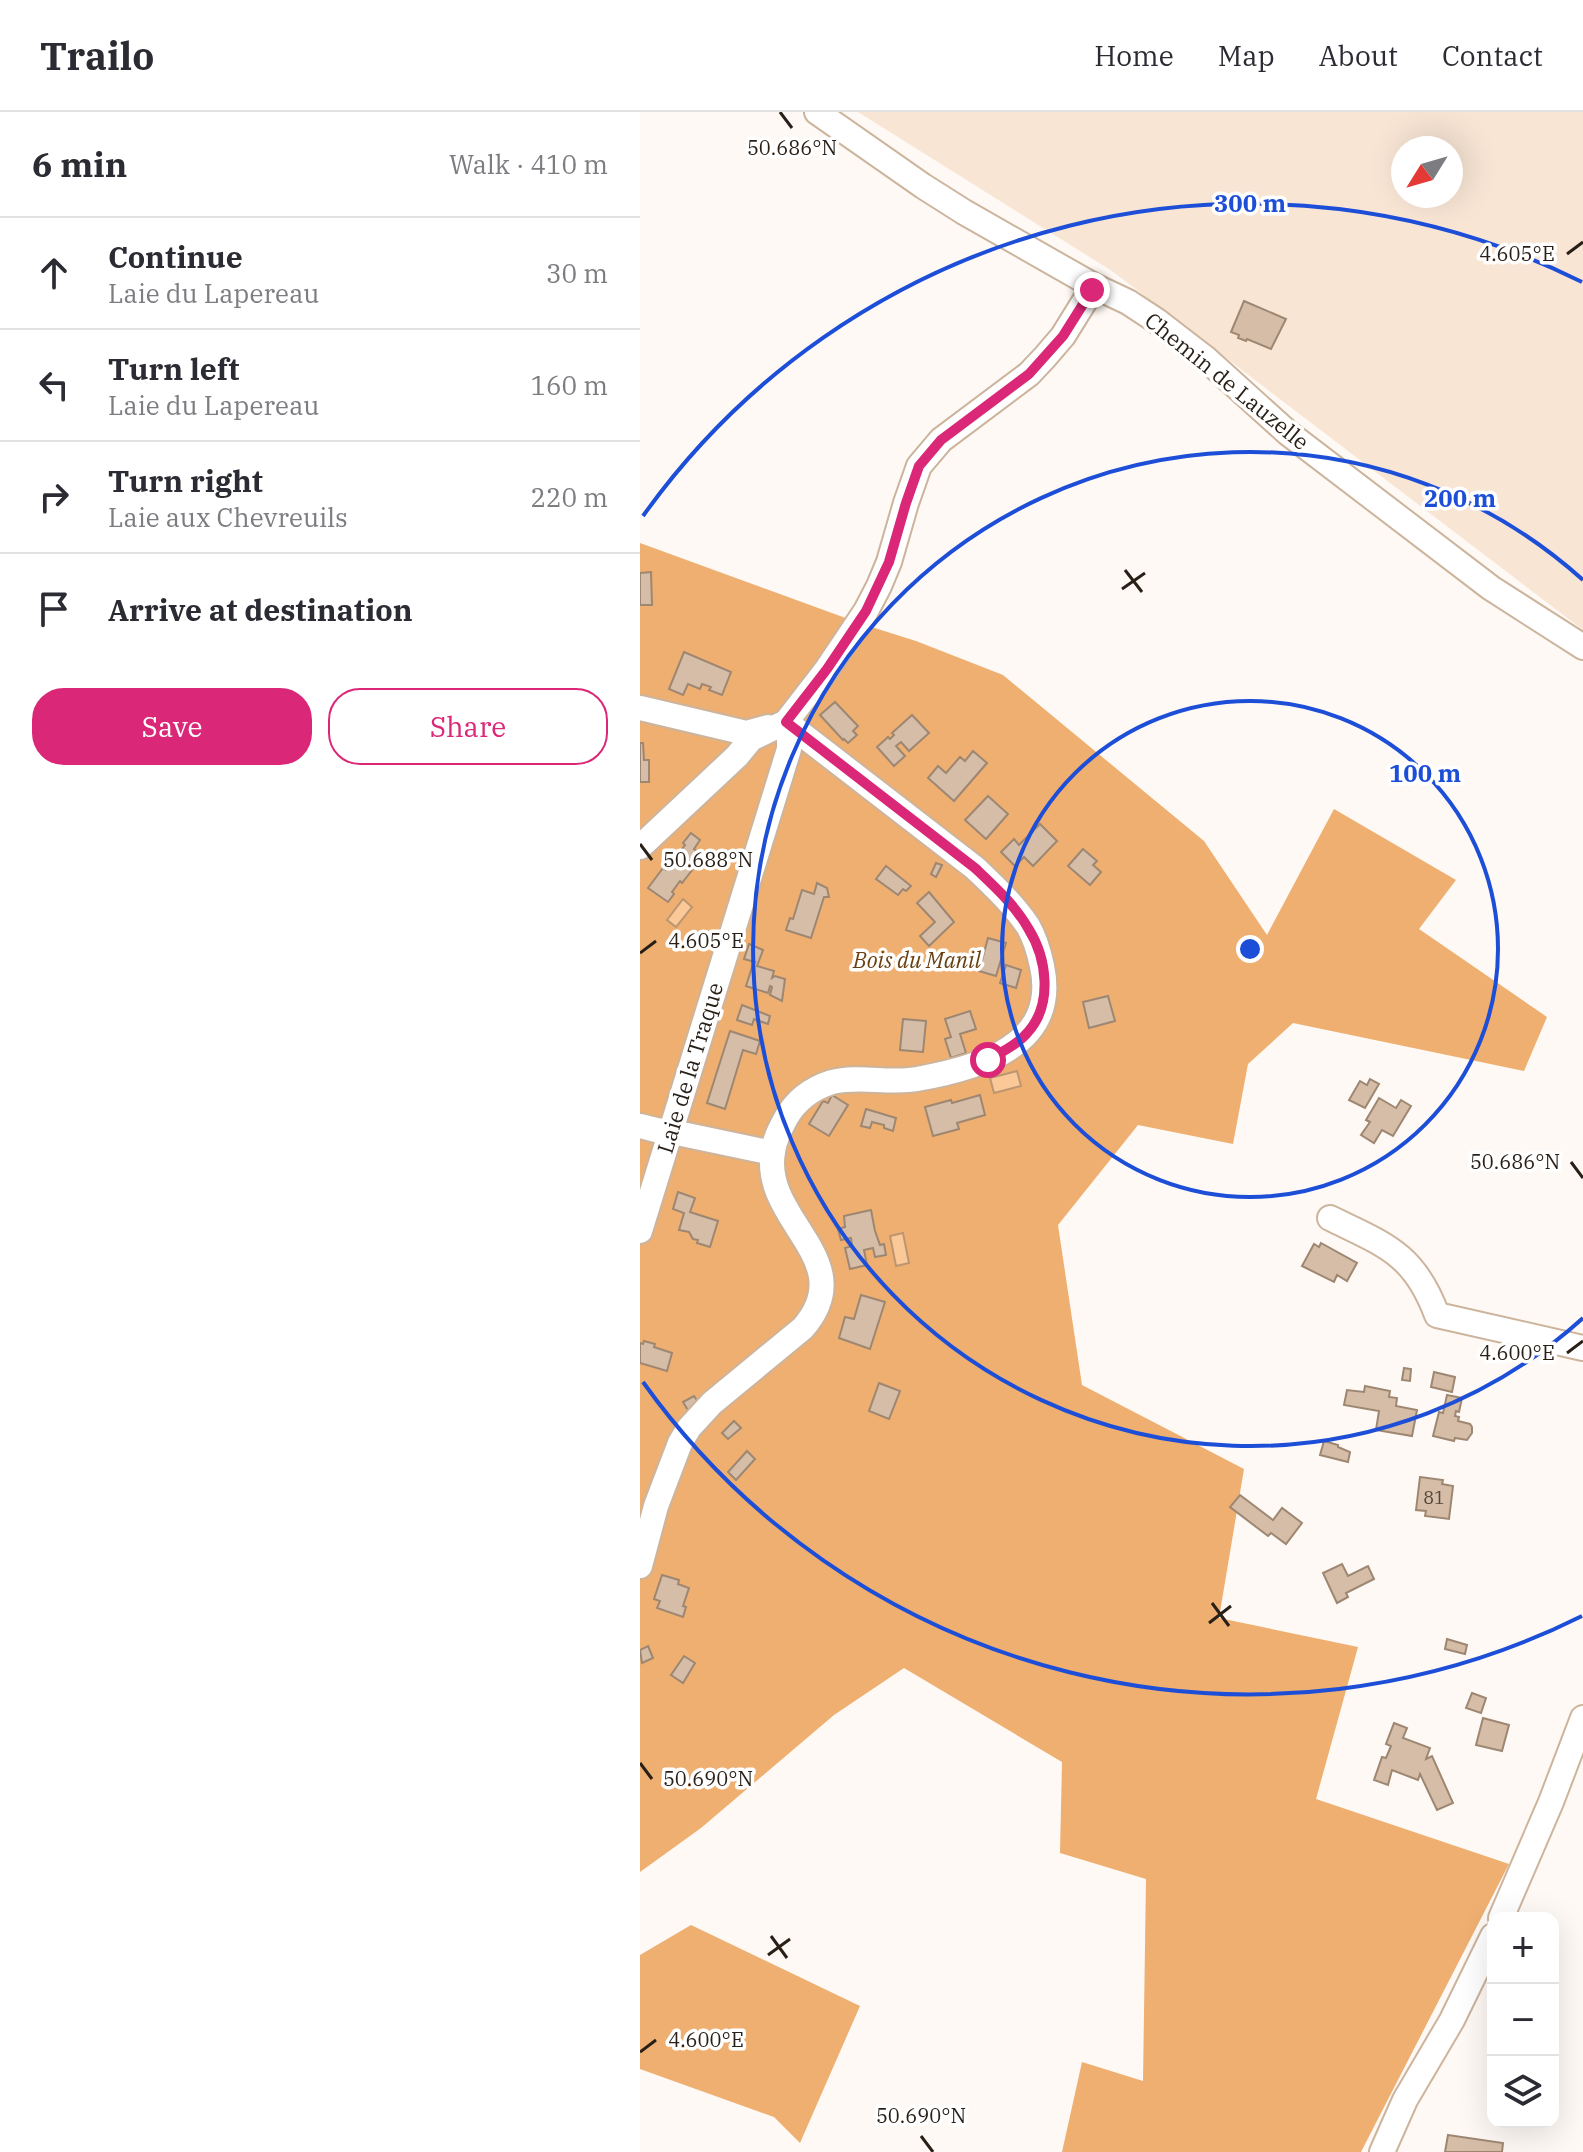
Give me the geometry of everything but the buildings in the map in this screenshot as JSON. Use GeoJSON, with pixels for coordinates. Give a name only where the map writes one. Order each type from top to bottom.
{"type":"FeatureCollection","features":[{"type":"Feature","properties":{"kind":"street","name":"Chemin de Lauzelle"},"geometry":{"type":"LineString","coordinates":[[817,112],[964,212],[1128,302],[1170,330],[1288,433],[1491,588],[1583,647]]}},
{"type":"Feature","properties":{"kind":"street"},"geometry":{"type":"LineString","coordinates":[[640,847],[737,756],[751,739],[786,722],[849,639],[873,599],[889,562],[919,466],[941,440],[1029,374],[1063,336],[1094,286]]}},
{"type":"Feature","properties":{"kind":"street"},"geometry":{"type":"LineString","coordinates":[[640,708],[746,733],[786,722]]}},
{"type":"Feature","properties":{"kind":"street"},"geometry":{"type":"LineString","coordinates":[[640,1566],[645,1519],[689,1428],[712,1403],[803,1328],[820,1303],[822,1281],[815,1256],[782,1202],[774,1179],[772,1153],[788,1114],[817,1087],[844,1079],[890,1082],[916,1079],[988,1060],[1028,1033],[1039,1018],[1044,1000],[1038,947],[1028,927],[1000,892],[975,868],[786,722]]}},
{"type":"Feature","properties":{"kind":"street","name":"Laie de la Traque"},"geometry":{"type":"LineString","coordinates":[[640,1231],[789,749],[786,722]]}},
{"type":"Feature","properties":{"kind":"street"},"geometry":{"type":"LineString","coordinates":[[640,1126],[660,1131],[672,1129],[682,1134],[772,1153]]}},
{"type":"Feature","properties":{"kind":"street"},"geometry":{"type":"LineString","coordinates":[[1330,1218],[1400,1255],[1416,1273],[1437,1315],[1583,1348]]}},
{"type":"Feature","properties":{"kind":"street"},"geometry":{"type":"LineString","coordinates":[[1504,1912],[1583,1718]]}},
{"type":"Feature","properties":{"kind":"street"},"geometry":{"type":"LineString","coordinates":[[1382,2152],[1405,2100],[1452,2020],[1487,1948]]}},
{"type":"Feature","properties":{"kind":"shaded area"},"geometry":{"type":"Polygon","coordinates":[[[858,112],[1583,112],[1583,630],[1112,271],[858,112]]]}},
{"type":"Feature","properties":{"kind":"shaded area"},"geometry":{"type":"Polygon","coordinates":[[[683,899],[692,907],[676,927],[667,920],[683,899]]]}},
{"type":"Feature","properties":{"kind":"shaded area"},"geometry":{"type":"Polygon","coordinates":[[[1017,1071],[1021,1086],[994,1093],[990,1078],[1017,1071]]]}},
{"type":"Feature","properties":{"kind":"shaded area"},"geometry":{"type":"Polygon","coordinates":[[[903,1233],[909,1263],[896,1266],[890,1236],[903,1233]]]}},
{"type":"Feature","properties":{"kind":"green space","name":"Bois du Manil"},"geometry":{"type":"Polygon","coordinates":[[[640,543],[1003,675],[1204,841],[1267,935],[1334,809],[1456,880],[1419,929],[1547,1017],[1524,1071],[1293,1023],[1248,1064],[1233,1144],[1138,1125],[1058,1225],[1082,1385],[1244,1469],[1219,1618],[1358,1647],[1316,1799],[1509,1864],[1361,2152],[1062,2152],[1082,2062],[1143,2081],[1146,1879],[1060,1853],[1062,1762],[904,1668],[834,1715],[701,1828],[640,1872],[640,543]]]}},
{"type":"Feature","properties":{"kind":"green space"},"geometry":{"type":"Polygon","coordinates":[[[691,1925],[860,2006],[800,2143],[774,2117],[640,2069],[640,1955],[691,1925]]]}},
{"type":"Feature","properties":{"kind":"route"},"geometry":{"type":"LineString","coordinates":[[988,1060],[1013,1046],[1039,1018],[1044,1000],[1044,979],[1038,947],[1028,927],[1000,892],[975,868],[786,722],[849,639],[879,586],[919,466],[941,440],[1029,374],[1063,336],[1092,290]]}}]}
